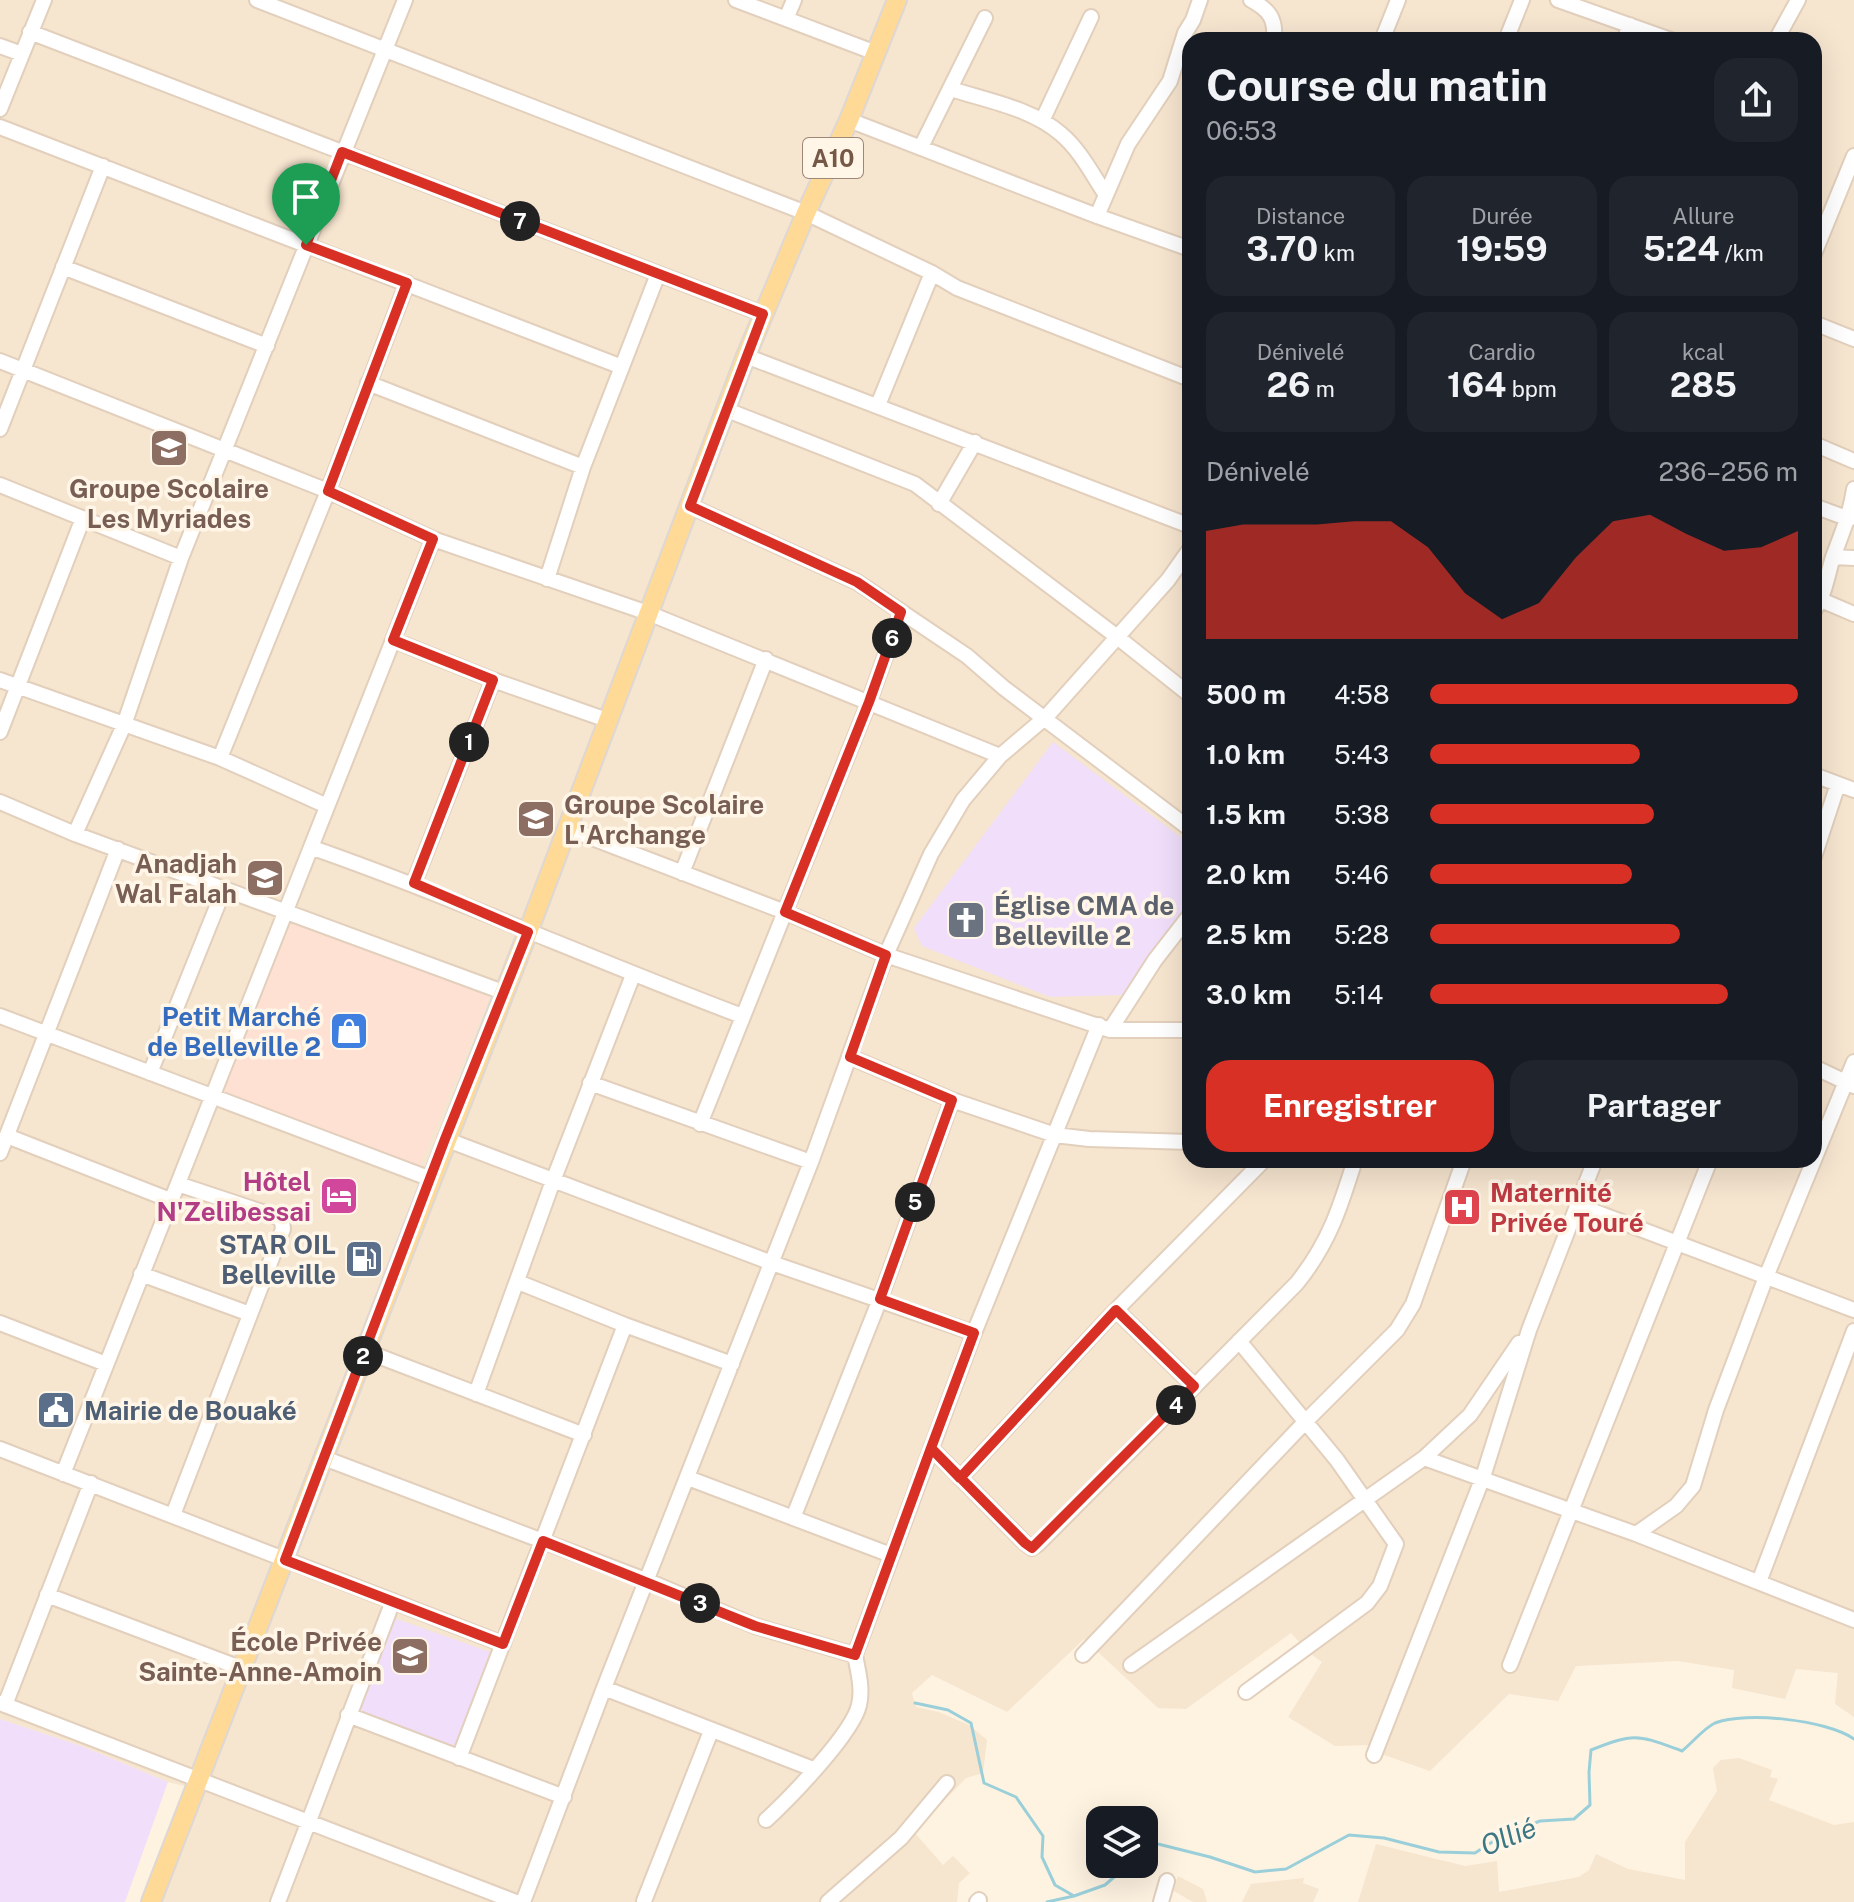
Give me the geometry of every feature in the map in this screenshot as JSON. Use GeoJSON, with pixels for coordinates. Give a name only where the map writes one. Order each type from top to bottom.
{"type":"FeatureCollection","features":[{"type":"Feature","properties":{"kind":"main road","name":"A10"},"geometry":{"type":"LineString","coordinates":[[151,1902],[528,932],[746,356],[849,120],[897,0]]}},
{"type":"Feature","properties":{"kind":"street"},"geometry":{"type":"LineString","coordinates":[[0,109],[44,0]]}},
{"type":"Feature","properties":{"kind":"street"},"geometry":{"type":"LineString","coordinates":[[257,0],[806,213],[957,288],[1182,376]]}},
{"type":"Feature","properties":{"kind":"street"},"geometry":{"type":"LineString","coordinates":[[75,834],[124,725],[181,558],[405,0]]}},
{"type":"Feature","properties":{"kind":"street"},"geometry":{"type":"LineString","coordinates":[[736,0],[876,53]]}},
{"type":"Feature","properties":{"kind":"street"},"geometry":{"type":"LineString","coordinates":[[786,19],[794,0]]}},
{"type":"Feature","properties":{"kind":"street"},"geometry":{"type":"LineString","coordinates":[[1186,32],[1200,0]]}},
{"type":"Feature","properties":{"kind":"street"},"geometry":{"type":"LineString","coordinates":[[1251,0],[1268,10],[1275,32]]}},
{"type":"Feature","properties":{"kind":"street"},"geometry":{"type":"LineString","coordinates":[[1272,18],[1280,0]]}},
{"type":"Feature","properties":{"kind":"street"},"geometry":{"type":"LineString","coordinates":[[1385,32],[1398,0]]}},
{"type":"Feature","properties":{"kind":"street"},"geometry":{"type":"LineString","coordinates":[[1509,32],[1522,0]]}},
{"type":"Feature","properties":{"kind":"street"},"geometry":{"type":"LineString","coordinates":[[1558,0],[1649,32]]}},
{"type":"Feature","properties":{"kind":"street"},"geometry":{"type":"LineString","coordinates":[[1780,32],[1798,0]]}},
{"type":"Feature","properties":{"kind":"street"},"geometry":{"type":"LineString","coordinates":[[1042,121],[1091,17]]}},
{"type":"Feature","properties":{"kind":"street"},"geometry":{"type":"LineString","coordinates":[[921,147],[985,18]]}},
{"type":"Feature","properties":{"kind":"street"},"geometry":{"type":"LineString","coordinates":[[1627,32],[1630,25]]}},
{"type":"Feature","properties":{"kind":"street"},"geometry":{"type":"LineString","coordinates":[[30,32],[763,314]]}},
{"type":"Feature","properties":{"kind":"street"},"geometry":{"type":"LineString","coordinates":[[1097,216],[1128,144],[1170,81],[1182,43]]}},
{"type":"Feature","properties":{"kind":"street"},"geometry":{"type":"LineString","coordinates":[[0,46],[22,54]]}},
{"type":"Feature","properties":{"kind":"street"},"geometry":{"type":"LineString","coordinates":[[951,89],[1019,110],[1042,121],[1061,134],[1077,152],[1106,195]]}},
{"type":"Feature","properties":{"kind":"street"},"geometry":{"type":"LineString","coordinates":[[849,120],[1182,246]]}},
{"type":"Feature","properties":{"kind":"street"},"geometry":{"type":"LineString","coordinates":[[0,127],[622,367]]}},
{"type":"Feature","properties":{"kind":"street"},"geometry":{"type":"LineString","coordinates":[[1822,234],[1854,156]]}},
{"type":"Feature","properties":{"kind":"street"},"geometry":{"type":"LineString","coordinates":[[0,429],[103,166]]}},
{"type":"Feature","properties":{"kind":"street"},"geometry":{"type":"LineString","coordinates":[[63,267],[267,346]]}},
{"type":"Feature","properties":{"kind":"street"},"geometry":{"type":"LineString","coordinates":[[878,405],[932,273]]}},
{"type":"Feature","properties":{"kind":"street"},"geometry":{"type":"LineString","coordinates":[[547,579],[583,467],[658,274]]}},
{"type":"Feature","properties":{"kind":"street"},"geometry":{"type":"LineString","coordinates":[[220,758],[328,491],[407,283]]}},
{"type":"Feature","properties":{"kind":"street"},"geometry":{"type":"LineString","coordinates":[[1822,326],[1854,339]]}},
{"type":"Feature","properties":{"kind":"street"},"geometry":{"type":"LineString","coordinates":[[746,356],[1182,523]]}},
{"type":"Feature","properties":{"kind":"street"},"geometry":{"type":"LineString","coordinates":[[0,361],[328,491],[433,539],[648,613],[1000,756]]}},
{"type":"Feature","properties":{"kind":"street"},"geometry":{"type":"LineString","coordinates":[[368,383],[583,467]]}},
{"type":"Feature","properties":{"kind":"street"},"geometry":{"type":"LineString","coordinates":[[727,410],[915,484],[1182,689]]}},
{"type":"Feature","properties":{"kind":"street"},"geometry":{"type":"LineString","coordinates":[[939,504],[975,442]]}},
{"type":"Feature","properties":{"kind":"street"},"geometry":{"type":"LineString","coordinates":[[1822,447],[1854,461]]}},
{"type":"Feature","properties":{"kind":"street"},"geometry":{"type":"LineString","coordinates":[[0,485],[181,558]]}},
{"type":"Feature","properties":{"kind":"street"},"geometry":{"type":"LineString","coordinates":[[1822,588],[1849,519],[1854,489]]}},
{"type":"Feature","properties":{"kind":"street"},"geometry":{"type":"LineString","coordinates":[[690,506],[857,582],[967,656],[1004,688],[1182,823]]}},
{"type":"Feature","properties":{"kind":"street"},"geometry":{"type":"LineString","coordinates":[[1822,509],[1849,519]]}},
{"type":"Feature","properties":{"kind":"street"},"geometry":{"type":"LineString","coordinates":[[0,732],[83,518]]}},
{"type":"Feature","properties":{"kind":"street"},"geometry":{"type":"LineString","coordinates":[[63,1474],[433,539]]}},
{"type":"Feature","properties":{"kind":"street"},"geometry":{"type":"LineString","coordinates":[[1833,557],[1854,558]]}},
{"type":"Feature","properties":{"kind":"street"},"geometry":{"type":"LineString","coordinates":[[523,1902],[811,1162],[886,955],[931,854],[963,800],[1000,756],[1046,717],[1182,560]]}},
{"type":"Feature","properties":{"kind":"street"},"geometry":{"type":"LineString","coordinates":[[1822,604],[1854,614]]}},
{"type":"Feature","properties":{"kind":"street"},"geometry":{"type":"LineString","coordinates":[[700,1124],[869,702],[901,612]]}},
{"type":"Feature","properties":{"kind":"street"},"geometry":{"type":"LineString","coordinates":[[393,640],[493,680],[607,720]]}},
{"type":"Feature","properties":{"kind":"street"},"geometry":{"type":"LineString","coordinates":[[682,873],[766,659]]}},
{"type":"Feature","properties":{"kind":"street"},"geometry":{"type":"LineString","coordinates":[[0,680],[220,758],[327,806]]}},
{"type":"Feature","properties":{"kind":"street"},"geometry":{"type":"LineString","coordinates":[[414,883],[493,680]]}},
{"type":"Feature","properties":{"kind":"street"},"geometry":{"type":"LineString","coordinates":[[1822,778],[1854,790]]}},
{"type":"Feature","properties":{"kind":"street"},"geometry":{"type":"LineString","coordinates":[[1822,833],[1838,784]]}},
{"type":"Feature","properties":{"kind":"street"},"geometry":{"type":"LineString","coordinates":[[0,802],[75,834],[503,992]]}},
{"type":"Feature","properties":{"kind":"street"},"geometry":{"type":"LineString","coordinates":[[566,828],[785,912],[886,955],[1104,1028],[1182,1030]]}},
{"type":"Feature","properties":{"kind":"street"},"geometry":{"type":"LineString","coordinates":[[313,848],[414,883],[633,975],[742,1016]]}},
{"type":"Feature","properties":{"kind":"street"},"geometry":{"type":"LineString","coordinates":[[0,1153],[118,849]]}},
{"type":"Feature","properties":{"kind":"street"},"geometry":{"type":"LineString","coordinates":[[150,1073],[224,889]]}},
{"type":"Feature","properties":{"kind":"street"},"geometry":{"type":"LineString","coordinates":[[766,1820],[847,1729],[859,1707],[855,1655],[974,1333],[1055,1135],[1104,1028],[1182,925]]}},
{"type":"Feature","properties":{"kind":"street"},"geometry":{"type":"LineString","coordinates":[[476,1394],[553,1181],[633,975]]}},
{"type":"Feature","properties":{"kind":"street"},"geometry":{"type":"LineString","coordinates":[[0,1016],[431,1179]]}},
{"type":"Feature","properties":{"kind":"street"},"geometry":{"type":"LineString","coordinates":[[850,1057],[952,1100],[1055,1135],[1102,1140],[1182,1142]]}},
{"type":"Feature","properties":{"kind":"street"},"geometry":{"type":"LineString","coordinates":[[1822,1148],[1850,1084],[1854,1062]]}},
{"type":"Feature","properties":{"kind":"street"},"geometry":{"type":"LineString","coordinates":[[1822,1071],[1850,1084]]}},
{"type":"Feature","properties":{"kind":"street"},"geometry":{"type":"LineString","coordinates":[[590,1083],[811,1162]]}},
{"type":"Feature","properties":{"kind":"street"},"geometry":{"type":"LineString","coordinates":[[793,1518],[880,1299],[952,1100]]}},
{"type":"Feature","properties":{"kind":"street"},"geometry":{"type":"LineString","coordinates":[[7,1136],[170,1200]]}},
{"type":"Feature","properties":{"kind":"street"},"geometry":{"type":"LineString","coordinates":[[445,1139],[772,1263],[974,1333]]}},
{"type":"Feature","properties":{"kind":"street"},"geometry":{"type":"LineString","coordinates":[[960,1478],[1116,1310],[1256,1168]]}},
{"type":"Feature","properties":{"kind":"street"},"geometry":{"type":"LineString","coordinates":[[931,1448],[1032,1548],[1312,1264],[1333,1227],[1352,1168]]}},
{"type":"Feature","properties":{"kind":"street"},"geometry":{"type":"LineString","coordinates":[[1083,1655],[1306,1421],[1385,1345],[1413,1304],[1461,1168]]}},
{"type":"Feature","properties":{"kind":"street"},"geometry":{"type":"LineString","coordinates":[[1374,1755],[1483,1477],[1529,1330],[1592,1168]]}},
{"type":"Feature","properties":{"kind":"street"},"geometry":{"type":"LineString","coordinates":[[1510,1665],[1707,1168]]}},
{"type":"Feature","properties":{"kind":"street"},"geometry":{"type":"LineString","coordinates":[[1636,1534],[1676,1506],[1693,1486],[1716,1410],[1766,1277],[1813,1168]]}},
{"type":"Feature","properties":{"kind":"street"},"geometry":{"type":"LineString","coordinates":[[173,1515],[283,1229],[282,1221],[277,1217],[178,1184]]}},
{"type":"Feature","properties":{"kind":"street"},"geometry":{"type":"LineString","coordinates":[[1577,1205],[1854,1310]]}},
{"type":"Feature","properties":{"kind":"street"},"geometry":{"type":"LineString","coordinates":[[141,1274],[250,1314]]}},
{"type":"Feature","properties":{"kind":"street"},"geometry":{"type":"LineString","coordinates":[[518,1282],[732,1364]]}},
{"type":"Feature","properties":{"kind":"street"},"geometry":{"type":"LineString","coordinates":[[1116,1310],[1194,1386]]}},
{"type":"Feature","properties":{"kind":"street"},"geometry":{"type":"LineString","coordinates":[[0,1323],[106,1364]]}},
{"type":"Feature","properties":{"kind":"street"},"geometry":{"type":"LineString","coordinates":[[459,1758],[625,1325]]}},
{"type":"Feature","properties":{"kind":"street"},"geometry":{"type":"LineString","coordinates":[[1131,1665],[1424,1458],[1470,1415],[1529,1330]]}},
{"type":"Feature","properties":{"kind":"street"},"geometry":{"type":"LineString","coordinates":[[1759,1582],[1852,1340]]}},
{"type":"Feature","properties":{"kind":"street"},"geometry":{"type":"LineString","coordinates":[[1239,1341],[1366,1498],[1396,1544],[1380,1586],[1367,1603],[1246,1692]]}},
{"type":"Feature","properties":{"kind":"street"},"geometry":{"type":"LineString","coordinates":[[365,1351],[584,1435]]}},
{"type":"Feature","properties":{"kind":"street"},"geometry":{"type":"LineString","coordinates":[[0,1449],[503,1644]]}},
{"type":"Feature","properties":{"kind":"street"},"geometry":{"type":"LineString","coordinates":[[324,1458],[648,1581],[755,1626],[855,1655]]}},
{"type":"Feature","properties":{"kind":"street"},"geometry":{"type":"LineString","coordinates":[[1424,1458],[1636,1534],[1854,1620]]}},
{"type":"Feature","properties":{"kind":"street"},"geometry":{"type":"LineString","coordinates":[[688,1478],[891,1555]]}},
{"type":"Feature","properties":{"kind":"street"},"geometry":{"type":"LineString","coordinates":[[91,1483],[2,1704],[516,1902]]}},
{"type":"Feature","properties":{"kind":"street"},"geometry":{"type":"LineString","coordinates":[[47,1595],[243,1669]]}},
{"type":"Feature","properties":{"kind":"street"},"geometry":{"type":"LineString","coordinates":[[278,1902],[393,1601]]}},
{"type":"Feature","properties":{"kind":"street"},"geometry":{"type":"LineString","coordinates":[[604,1688],[813,1769]]}},
{"type":"Feature","properties":{"kind":"street"},"geometry":{"type":"LineString","coordinates":[[348,1715],[564,1797]]}},
{"type":"Feature","properties":{"kind":"street"},"geometry":{"type":"LineString","coordinates":[[644,1901],[711,1731]]}},
{"type":"Feature","properties":{"kind":"street"},"geometry":{"type":"LineString","coordinates":[[828,1902],[901,1838],[947,1783]]}},
{"type":"Feature","properties":{"kind":"street"},"geometry":{"type":"LineString","coordinates":[[1161,1902],[1167,1881]]}},
{"type":"Feature","properties":{"kind":"shaded area"},"geometry":{"type":"Polygon","coordinates":[[[0,0],[1854,0],[1854,1717],[1835,1704],[1838,1673],[1796,1669],[1785,1699],[1732,1688],[1734,1670],[1678,1661],[1576,1666],[1558,1701],[1509,1694],[1430,1771],[1384,1755],[1371,1745],[1335,1746],[1288,1717],[1322,1662],[1291,1633],[1186,1709],[1158,1708],[1084,1639],[1007,1712],[932,1675],[912,1693],[916,1707],[939,1712],[969,1725],[987,1740],[983,1773],[966,1778],[914,1832],[943,1865],[953,1856],[970,1873],[959,1883],[957,1902],[159,1902],[200,1790],[168,1782],[84,1747],[0,1719],[0,0]]]}},
{"type":"Feature","properties":{"kind":"shaded area"},"geometry":{"type":"Polygon","coordinates":[[[1053,742],[1182,838],[1182,914],[1123,995],[1050,997],[922,946],[914,928],[1053,742]]]}},
{"type":"Feature","properties":{"kind":"shaded area"},"geometry":{"type":"Polygon","coordinates":[[[286,914],[492,991],[418,1171],[217,1095],[286,914]]]}},
{"type":"Feature","properties":{"kind":"shaded area"},"geometry":{"type":"Polygon","coordinates":[[[391,1617],[490,1652],[454,1750],[358,1713],[391,1617]]]}},
{"type":"Feature","properties":{"kind":"shaded area"},"geometry":{"type":"Polygon","coordinates":[[[0,1719],[84,1747],[168,1782],[125,1902],[0,1902],[0,1719]]]}},
{"type":"Feature","properties":{"kind":"shaded area"},"geometry":{"type":"Polygon","coordinates":[[[1739,1758],[1772,1770],[1770,1777],[1778,1779],[1769,1800],[1834,1825],[1854,1822],[1854,1902],[1358,1902],[1376,1844],[1465,1866],[1497,1861],[1499,1892],[1579,1877],[1589,1870],[1596,1854],[1628,1869],[1685,1880],[1685,1842],[1717,1791],[1713,1768],[1721,1760],[1739,1758]]]}},
{"type":"Feature","properties":{"kind":"shaded area"},"geometry":{"type":"Polygon","coordinates":[[[1178,1876],[1203,1889],[1207,1902],[1193,1902],[1172,1890],[1178,1876]]]}},
{"type":"Feature","properties":{"kind":"shaded area"},"geometry":{"type":"Polygon","coordinates":[[[1304,1878],[1303,1883],[1319,1889],[1313,1902],[1242,1902],[1251,1884],[1304,1878]]]}},
{"type":"Feature","properties":{"kind":"waterway","name":"Ollié"},"geometry":{"type":"LineString","coordinates":[[915,1703],[948,1710],[971,1723],[984,1783],[1016,1797],[1043,1836],[1042,1857],[1055,1885],[1074,1896],[1105,1885],[1113,1878]]}},
{"type":"Feature","properties":{"kind":"waterway","name":"Ollié"},"geometry":{"type":"LineString","coordinates":[[1158,1844],[1255,1872],[1286,1869],[1349,1835],[1384,1838],[1439,1852],[1475,1853],[1500,1837],[1540,1821],[1574,1819],[1590,1805],[1591,1750],[1618,1740],[1646,1739],[1682,1751],[1715,1723],[1746,1718],[1806,1722],[1842,1732],[1854,1739]]}},
{"type":"Feature","properties":{"kind":"waterway"},"geometry":{"type":"LineString","coordinates":[[1047,1902],[1074,1896]]}},
{"type":"Feature","properties":{"kind":"place","name":"Groupe Scolaire Les Myriades"},"geometry":{"type":"Point","coordinates":[169,448]}},
{"type":"Feature","properties":{"kind":"place","name":"Groupe Scolaire L'Archange"},"geometry":{"type":"Point","coordinates":[536,819]}},
{"type":"Feature","properties":{"kind":"place","name":"Anadjah Wal Falah"},"geometry":{"type":"Point","coordinates":[265,878]}},
{"type":"Feature","properties":{"kind":"place","name":"Église CMA de Belleville 2"},"geometry":{"type":"Point","coordinates":[966,920]}},
{"type":"Feature","properties":{"kind":"place","name":"Petit Marché de Belleville 2"},"geometry":{"type":"Point","coordinates":[349,1031]}},
{"type":"Feature","properties":{"kind":"place","name":"Hôtel N'Zelibessai"},"geometry":{"type":"Point","coordinates":[339,1196]}},
{"type":"Feature","properties":{"kind":"place","name":"Maternité Privée Touré"},"geometry":{"type":"Point","coordinates":[1462,1207]}},
{"type":"Feature","properties":{"kind":"place","name":"STAR OIL Belleville"},"geometry":{"type":"Point","coordinates":[364,1259]}},
{"type":"Feature","properties":{"kind":"place","name":"Mairie de Bouaké"},"geometry":{"type":"Point","coordinates":[56,1410]}},
{"type":"Feature","properties":{"kind":"place","name":"École Privée Sainte-Anne-Amoin"},"geometry":{"type":"Point","coordinates":[410,1656]}},
{"type":"Feature","properties":{"kind":"route"},"geometry":{"type":"LineString","coordinates":[[306,245],[342,152],[763,314],[690,506],[857,582],[901,612],[869,702],[785,912],[886,955],[850,1057],[952,1100],[880,1299],[974,1333],[931,1448],[960,1478],[1116,1310],[1194,1386],[1032,1548],[1025,1543],[960,1478],[931,1448],[855,1655],[755,1626],[543,1541],[503,1644],[285,1560],[445,1139],[528,932],[414,883],[493,680],[393,640],[433,539],[328,491],[407,283],[306,245]]}}]}
